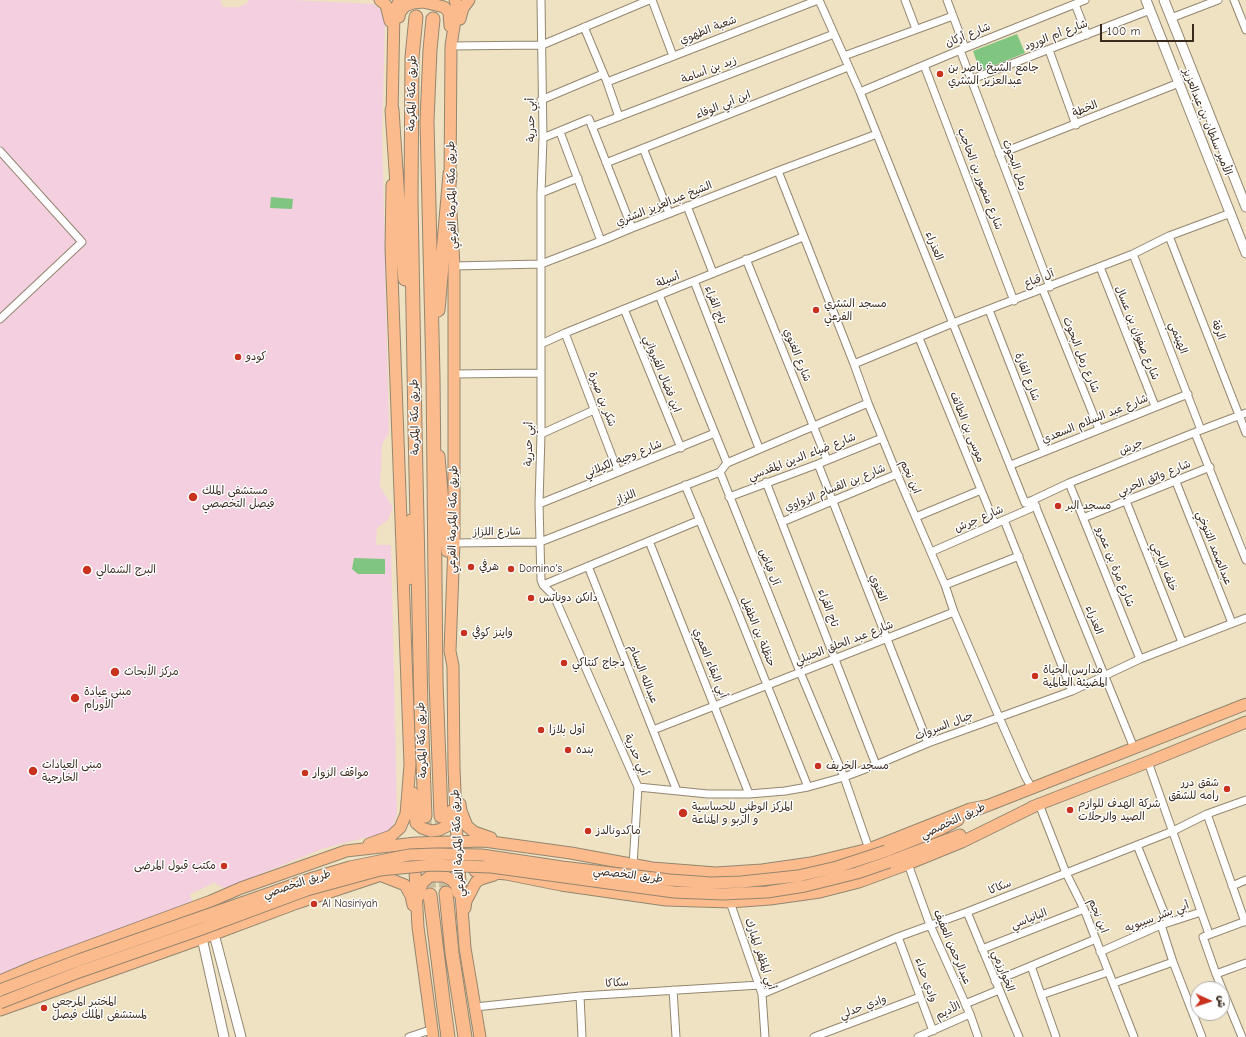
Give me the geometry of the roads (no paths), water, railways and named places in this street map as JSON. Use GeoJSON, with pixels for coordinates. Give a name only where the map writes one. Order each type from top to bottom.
{"type":"FeatureCollection","features":[{"type":"Feature","properties":{"kind":"highway","name":"طريق مكة المكرمة"},"geometry":{"type":"LineString","coordinates":[[416,17],[412,57],[411,197],[413,355],[425,816]]}},
{"type":"Feature","properties":{"kind":"highway","name":"طريق مكة المكرمة"},"geometry":{"type":"LineString","coordinates":[[434,19],[430,50],[427,121],[433,376],[436,681],[441,816]]}},
{"type":"Feature","properties":{"kind":"highway"},"geometry":{"type":"LineString","coordinates":[[392,110],[400,230],[413,355]]}},
{"type":"Feature","properties":{"kind":"highway"},"geometry":{"type":"LineString","coordinates":[[433,376],[450,174]]}},
{"type":"Feature","properties":{"kind":"highway"},"geometry":{"type":"LineString","coordinates":[[446,893],[452,953],[466,1037]]}},
{"type":"Feature","properties":{"kind":"highway"},"geometry":{"type":"LineString","coordinates":[[430,895],[448,1037]]}},
{"type":"Feature","properties":{"kind":"main road"},"geometry":{"type":"LineString","coordinates":[[380,0],[386,5],[390,18],[389,46],[392,110]]}},
{"type":"Feature","properties":{"kind":"main road"},"geometry":{"type":"LineString","coordinates":[[400,0],[394,11],[391,248],[410,765],[416,823],[422,828],[431,831],[439,830],[447,826],[452,820],[451,785],[454,768]]}},
{"type":"Feature","properties":{"kind":"main road","name":"طريق مكة المكرمة الفرعي"},"geometry":{"type":"LineString","coordinates":[[455,0],[457,7],[451,46],[450,174],[454,266],[454,543],[450,651],[453,666],[454,768],[462,921],[480,1037]]}},
{"type":"Feature","properties":{"kind":"main road"},"geometry":{"type":"LineString","coordinates":[[451,46],[463,8],[469,0]]}},
{"type":"Feature","properties":{"kind":"main road"},"geometry":{"type":"LineString","coordinates":[[392,110],[400,12],[405,6],[423,2],[444,6],[449,12],[451,46]]}},
{"type":"Feature","properties":{"kind":"main road"},"geometry":{"type":"LineString","coordinates":[[433,376],[446,533],[450,651]]}},
{"type":"Feature","properties":{"kind":"main road"},"geometry":{"type":"LineString","coordinates":[[406,665],[415,427]]}},
{"type":"Feature","properties":{"kind":"main road","name":"طريق التخصصي"},"geometry":{"type":"LineString","coordinates":[[0,1003],[79,972],[200,930],[307,890],[380,870],[432,865],[491,867],[674,892],[723,894],[767,892],[805,886],[857,874],[888,856],[985,806],[1246,704]]}},
{"type":"Feature","properties":{"kind":"main road","name":"طريق التخصصي"},"geometry":{"type":"LineString","coordinates":[[0,990],[79,960],[313,878],[350,867],[409,855],[482,855],[562,867],[670,880],[741,882],[798,876],[888,856],[1039,804],[1246,722]]}},
{"type":"Feature","properties":{"kind":"main road"},"geometry":{"type":"LineString","coordinates":[[0,981],[241,888],[391,836],[400,828],[406,814],[410,765]]}},
{"type":"Feature","properties":{"kind":"main road"},"geometry":{"type":"LineString","coordinates":[[454,768],[458,783],[461,811],[466,826],[474,832],[504,844]]}},
{"type":"Feature","properties":{"kind":"main road"},"geometry":{"type":"LineString","coordinates":[[0,1010],[297,903],[381,875],[415,871],[459,870],[506,874],[561,885],[666,900],[730,902],[820,892],[859,882],[962,842],[1039,804]]}},
{"type":"Feature","properties":{"kind":"main road"},"geometry":{"type":"LineString","coordinates":[[346,851],[416,843],[484,841],[571,853],[633,865],[672,870],[716,873],[762,870],[811,863],[869,848],[970,809],[985,806]]}},
{"type":"Feature","properties":{"kind":"main road"},"geometry":{"type":"LineString","coordinates":[[418,927],[415,871],[421,858],[430,850],[457,841]]}},
{"type":"Feature","properties":{"kind":"main road"},"geometry":{"type":"LineString","coordinates":[[346,851],[382,854],[385,856],[387,862],[386,868],[381,875]]}},
{"type":"Feature","properties":{"kind":"main road"},"geometry":{"type":"LineString","coordinates":[[462,921],[466,901],[476,882],[490,876],[506,874]]}},
{"type":"Feature","properties":{"kind":"main road"},"geometry":{"type":"LineString","coordinates":[[381,875],[405,885],[411,896],[418,927],[433,1033]]}},
{"type":"Feature","properties":{"kind":"main road"},"geometry":{"type":"LineString","coordinates":[[418,927],[420,888],[430,876],[444,876],[452,880],[456,885],[462,921]]}},
{"type":"Feature","properties":{"kind":"street","name":"أبي حدرية"},"geometry":{"type":"LineString","coordinates":[[541,0],[541,100],[543,138],[541,193],[541,434],[539,504],[541,580],[543,585],[554,596],[638,787],[633,865]]}},
{"type":"Feature","properties":{"kind":"street"},"geometry":{"type":"LineString","coordinates":[[451,46],[542,45],[584,26],[649,0]]}},
{"type":"Feature","properties":{"kind":"street"},"geometry":{"type":"LineString","coordinates":[[652,0],[673,56]]}},
{"type":"Feature","properties":{"kind":"street","name":"شعبة الطهوي"},"geometry":{"type":"LineString","coordinates":[[607,82],[818,0]]}},
{"type":"Feature","properties":{"kind":"street","name":"العذراء"},"geometry":{"type":"LineString","coordinates":[[818,0],[860,92],[1025,503]]}},
{"type":"Feature","properties":{"kind":"street"},"geometry":{"type":"LineString","coordinates":[[905,0],[916,29]]}},
{"type":"Feature","properties":{"kind":"street"},"geometry":{"type":"LineString","coordinates":[[947,0],[962,49]]}},
{"type":"Feature","properties":{"kind":"street","name":"شارع أركان"},"geometry":{"type":"LineString","coordinates":[[860,92],[1085,0]]}},
{"type":"Feature","properties":{"kind":"street","name":"الأمير سلطان بن عبدالعزيز"},"geometry":{"type":"LineString","coordinates":[[1146,0],[1246,253]]}},
{"type":"Feature","properties":{"kind":"street","name":"الأمير سلطان بن عبدالعزيز"},"geometry":{"type":"LineString","coordinates":[[1164,0],[1246,205]]}},
{"type":"Feature","properties":{"kind":"street"},"geometry":{"type":"LineString","coordinates":[[1171,18],[1218,0]]}},
{"type":"Feature","properties":{"kind":"street"},"geometry":{"type":"LineString","coordinates":[[1234,0],[1246,30]]}},
{"type":"Feature","properties":{"kind":"street"},"geometry":{"type":"LineString","coordinates":[[1075,4],[1087,35]]}},
{"type":"Feature","properties":{"kind":"street","name":"شارع أم الورود"},"geometry":{"type":"LineString","coordinates":[[970,80],[1150,10]]}},
{"type":"Feature","properties":{"kind":"street"},"geometry":{"type":"LineString","coordinates":[[844,56],[953,16]]}},
{"type":"Feature","properties":{"kind":"street"},"geometry":{"type":"LineString","coordinates":[[584,26],[619,116]]}},
{"type":"Feature","properties":{"kind":"street","name":"زيد بن أسامة"},"geometry":{"type":"LineString","coordinates":[[592,127],[834,34]]}},
{"type":"Feature","properties":{"kind":"street","name":"رمل البحوث"},"geometry":{"type":"LineString","coordinates":[[962,49],[970,80],[999,154],[1047,288]]}},
{"type":"Feature","properties":{"kind":"street"},"geometry":{"type":"LineString","coordinates":[[1049,50],[1076,125]]}},
{"type":"Feature","properties":{"kind":"street","name":"شارع منصور بن الحاجب"},"geometry":{"type":"LineString","coordinates":[[924,65],[1014,301]]}},
{"type":"Feature","properties":{"kind":"street","name":"ابن أبي الوفاء"},"geometry":{"type":"LineString","coordinates":[[606,163],[848,67]]}},
{"type":"Feature","properties":{"kind":"street"},"geometry":{"type":"LineString","coordinates":[[541,100],[603,74]]}},
{"type":"Feature","properties":{"kind":"street","name":"الخطة"},"geometry":{"type":"LineString","coordinates":[[999,154],[1076,125],[1179,83]]}},
{"type":"Feature","properties":{"kind":"street"},"geometry":{"type":"LineString","coordinates":[[543,138],[589,119],[632,228]]}},
{"type":"Feature","properties":{"kind":"street"},"geometry":{"type":"LineString","coordinates":[[560,132],[602,241]]}},
{"type":"Feature","properties":{"kind":"street","name":"الشيخ عبدالعزيز الشتري"},"geometry":{"type":"LineString","coordinates":[[454,266],[541,264],[687,206],[877,134]]}},
{"type":"Feature","properties":{"kind":"street"},"geometry":{"type":"LineString","coordinates":[[643,148],[669,213]]}},
{"type":"Feature","properties":{"kind":"street"},"geometry":{"type":"LineString","coordinates":[[0,151],[82,242],[0,319]]}},
{"type":"Feature","properties":{"kind":"street","name":"ابن نجم"},"geometry":{"type":"LineString","coordinates":[[778,171],[882,438],[945,585],[954,612],[1026,778],[1032,788]]}},
{"type":"Feature","properties":{"kind":"street"},"geometry":{"type":"LineString","coordinates":[[541,193],[578,178]]}},
{"type":"Feature","properties":{"kind":"street"},"geometry":{"type":"LineString","coordinates":[[687,206],[713,273]]}},
{"type":"Feature","properties":{"kind":"street","name":"آل قباع"},"geometry":{"type":"LineString","coordinates":[[854,364],[953,323],[1014,301],[1133,254],[1169,236],[1231,213]]}},
{"type":"Feature","properties":{"kind":"street","name":"الرقة"},"geometry":{"type":"LineString","coordinates":[[1169,236],[1243,415],[1246,433]]}},
{"type":"Feature","properties":{"kind":"street","name":"أسيلة"},"geometry":{"type":"LineString","coordinates":[[541,344],[803,237]]}},
{"type":"Feature","properties":{"kind":"street","name":"الهيثمي"},"geometry":{"type":"LineString","coordinates":[[1133,254],[1188,394],[1198,432],[1210,467],[1246,560]]}},
{"type":"Feature","properties":{"kind":"street","name":"شارع الغنوي"},"geometry":{"type":"LineString","coordinates":[[746,260],[827,460]]}},
{"type":"Feature","properties":{"kind":"street","name":"شارع صفوان بن عسال"},"geometry":{"type":"LineString","coordinates":[[1100,267],[1155,406]]}},
{"type":"Feature","properties":{"kind":"street","name":"تاج القراء"},"geometry":{"type":"LineString","coordinates":[[694,281],[759,448]]}},
{"type":"Feature","properties":{"kind":"street","name":"شارع رمل البحوث"},"geometry":{"type":"LineString","coordinates":[[1047,288],[1099,429]]}},
{"type":"Feature","properties":{"kind":"street"},"geometry":{"type":"LineString","coordinates":[[659,295],[727,463]]}},
{"type":"Feature","properties":{"kind":"street","name":"ابن فضال القيرواني"},"geometry":{"type":"LineString","coordinates":[[624,309],[681,448]]}},
{"type":"Feature","properties":{"kind":"street","name":"شارع القارة"},"geometry":{"type":"LineString","coordinates":[[989,310],[1044,452]]}},
{"type":"Feature","properties":{"kind":"street","name":"شكر بن صبرة"},"geometry":{"type":"LineString","coordinates":[[565,333],[618,472]]}},
{"type":"Feature","properties":{"kind":"street","name":"موسى بن الطائف"},"geometry":{"type":"LineString","coordinates":[[919,338],[995,524]]}},
{"type":"Feature","properties":{"kind":"street"},"geometry":{"type":"LineString","coordinates":[[454,374],[541,373]]}},
{"type":"Feature","properties":{"kind":"street","name":"شارع عبد السلام السعدي"},"geometry":{"type":"LineString","coordinates":[[1011,465],[1188,394]]}},
{"type":"Feature","properties":{"kind":"street"},"geometry":{"type":"LineString","coordinates":[[720,472],[727,463],[759,448],[868,403]]}},
{"type":"Feature","properties":{"kind":"street"},"geometry":{"type":"LineString","coordinates":[[541,434],[594,410]]}},
{"type":"Feature","properties":{"kind":"street","name":"جرش"},"geometry":{"type":"LineString","coordinates":[[1025,503],[1035,503],[1069,483],[1243,415]]}},
{"type":"Feature","properties":{"kind":"street","name":"شارع وجيه الكيلاني"},"geometry":{"type":"LineString","coordinates":[[539,504],[715,434]]}},
{"type":"Feature","properties":{"kind":"street","name":"شارع ضياء الدين المقدسي"},"geometry":{"type":"LineString","coordinates":[[729,496],[818,464],[882,438]]}},
{"type":"Feature","properties":{"kind":"street","name":"الغنوي"},"geometry":{"type":"LineString","coordinates":[[818,464],[928,744]]}},
{"type":"Feature","properties":{"kind":"street","name":"شارع واثق الحربي"},"geometry":{"type":"LineString","coordinates":[[1083,518],[1176,482],[1210,467]]}},
{"type":"Feature","properties":{"kind":"street","name":"اللزاز"},"geometry":{"type":"LineString","coordinates":[[540,542],[720,472]]}},
{"type":"Feature","properties":{"kind":"street","name":"آل فياض"},"geometry":{"type":"LineString","coordinates":[[720,472],[800,672],[844,777],[869,848]]}},
{"type":"Feature","properties":{"kind":"street","name":"شارع بن القسام الزواوي"},"geometry":{"type":"LineString","coordinates":[[782,522],[897,474]]}},
{"type":"Feature","properties":{"kind":"street","name":"تاج القراء"},"geometry":{"type":"LineString","coordinates":[[766,482],[836,658],[876,765]]}},
{"type":"Feature","properties":{"kind":"street","name":"عبدالصمد التنوخي"},"geometry":{"type":"LineString","coordinates":[[1176,482],[1232,623]]}},
{"type":"Feature","properties":{"kind":"street","name":"شارع مرة بن عمرو"},"geometry":{"type":"LineString","coordinates":[[1069,483],[1140,658]]}},
{"type":"Feature","properties":{"kind":"street","name":"حنظلة بن الطفيل"},"geometry":{"type":"LineString","coordinates":[[685,485],[768,685],[808,787]]}},
{"type":"Feature","properties":{"kind":"street"},"geometry":{"type":"LineString","coordinates":[[916,517],[981,490]]}},
{"type":"Feature","properties":{"kind":"street","name":"خلف الباجي"},"geometry":{"type":"LineString","coordinates":[[1126,501],[1182,642]]}},
{"type":"Feature","properties":{"kind":"street","name":"العذراء"},"geometry":{"type":"LineString","coordinates":[[1035,503],[1134,748]]}},
{"type":"Feature","properties":{"kind":"street","name":"شارع جرش"},"geometry":{"type":"LineString","coordinates":[[931,552],[1004,520],[1035,503]]}},
{"type":"Feature","properties":{"kind":"street"},"geometry":{"type":"LineString","coordinates":[[543,585],[700,520]]}},
{"type":"Feature","properties":{"kind":"street"},"geometry":{"type":"LineString","coordinates":[[1004,520],[1072,690]]}},
{"type":"Feature","properties":{"kind":"street","name":"أبي البقاء العمري"},"geometry":{"type":"LineString","coordinates":[[650,541],[749,794]]}},
{"type":"Feature","properties":{"kind":"street","name":"شارع اللزاز"},"geometry":{"type":"LineString","coordinates":[[454,543],[540,542]]}},
{"type":"Feature","properties":{"kind":"street"},"geometry":{"type":"LineString","coordinates":[[945,585],[1019,556]]}},
{"type":"Feature","properties":{"kind":"street","name":"عبدالله البسام"},"geometry":{"type":"LineString","coordinates":[[588,566],[677,791]]}},
{"type":"Feature","properties":{"kind":"street","name":"شارع عبد الحلق الحنبلي"},"geometry":{"type":"LineString","coordinates":[[653,730],[954,612]]}},
{"type":"Feature","properties":{"kind":"street","name":"جبال السروات"},"geometry":{"type":"LineString","coordinates":[[638,787],[708,794],[749,794],[785,791],[808,787],[844,777],[1072,690],[1140,658],[1246,618]]}},
{"type":"Feature","properties":{"kind":"street"},"geometry":{"type":"LineString","coordinates":[[1148,762],[1201,912],[1216,974],[1242,1037]]}},
{"type":"Feature","properties":{"kind":"street","name":"سكاكا"},"geometry":{"type":"LineString","coordinates":[[762,994],[898,937],[967,912],[1173,831],[1207,814],[1246,800]]}},
{"type":"Feature","properties":{"kind":"street","name":"ابن نجم"},"geometry":{"type":"LineString","coordinates":[[1039,804],[1066,873],[1084,909],[1134,1037]]}},
{"type":"Feature","properties":{"kind":"street"},"geometry":{"type":"LineString","coordinates":[[1206,935],[1245,921],[1207,814]]}},
{"type":"Feature","properties":{"kind":"street"},"geometry":{"type":"LineString","coordinates":[[1137,845],[1165,924],[1173,962],[1202,1037]]}},
{"type":"Feature","properties":{"kind":"street","name":"عبدالرحمن العفيف"},"geometry":{"type":"LineString","coordinates":[[908,864],[930,926],[970,1014],[978,1037]]}},
{"type":"Feature","properties":{"kind":"street"},"geometry":{"type":"LineString","coordinates":[[1232,886],[1246,880]]}},
{"type":"Feature","properties":{"kind":"street","name":"أبي المظفر المبارك"},"geometry":{"type":"LineString","coordinates":[[730,902],[760,985],[766,1037]]}},
{"type":"Feature","properties":{"kind":"street","name":"البانياسي"},"geometry":{"type":"LineString","coordinates":[[982,948],[1084,909]]}},
{"type":"Feature","properties":{"kind":"street","name":"الخوارزمي"},"geometry":{"type":"LineString","coordinates":[[967,912],[1019,1037]]}},
{"type":"Feature","properties":{"kind":"street","name":"أبي بشر سيبويه"},"geometry":{"type":"LineString","coordinates":[[1100,952],[1165,924],[1201,912]]}},
{"type":"Feature","properties":{"kind":"street"},"geometry":{"type":"LineString","coordinates":[[214,934],[241,1037]]}},
{"type":"Feature","properties":{"kind":"street","name":"وادي حداء"},"geometry":{"type":"LineString","coordinates":[[898,937],[933,1031]]}},
{"type":"Feature","properties":{"kind":"street"},"geometry":{"type":"LineString","coordinates":[[202,938],[224,1037]]}},
{"type":"Feature","properties":{"kind":"street"},"geometry":{"type":"LineString","coordinates":[[995,981],[1096,939]]}},
{"type":"Feature","properties":{"kind":"street"},"geometry":{"type":"LineString","coordinates":[[1114,983],[1173,962]]}},
{"type":"Feature","properties":{"kind":"street"},"geometry":{"type":"LineString","coordinates":[[1216,974],[1246,964]]}},
{"type":"Feature","properties":{"kind":"street"},"geometry":{"type":"LineString","coordinates":[[1030,966],[1056,1037]]}},
{"type":"Feature","properties":{"kind":"street"},"geometry":{"type":"LineString","coordinates":[[1041,995],[1108,972]]}},
{"type":"Feature","properties":{"kind":"street","name":"سكاكا"},"geometry":{"type":"LineString","coordinates":[[475,1007],[580,996],[760,985]]}},
{"type":"Feature","properties":{"kind":"street"},"geometry":{"type":"LineString","coordinates":[[673,990],[676,1037]]}},
{"type":"Feature","properties":{"kind":"street","name":"الأديم"},"geometry":{"type":"LineString","coordinates":[[918,1037],[970,1014],[966,1004],[999,990]]}},
{"type":"Feature","properties":{"kind":"street"},"geometry":{"type":"LineString","coordinates":[[580,996],[582,1037]]}},
{"type":"Feature","properties":{"kind":"street","name":"وادي حدلي"},"geometry":{"type":"LineString","coordinates":[[814,1037],[920,997]]}},
{"type":"Feature","properties":{"kind":"street"},"geometry":{"type":"LineString","coordinates":[[408,1037],[433,1033]]}},
{"type":"Feature","properties":{"kind":"tunnel"},"geometry":{"type":"LineString","coordinates":[[441,817],[446,893]]}},
{"type":"Feature","properties":{"kind":"tunnel"},"geometry":{"type":"LineString","coordinates":[[425,818],[430,895]]}},
{"type":"Feature","properties":{"kind":"place","name":"جامع الشيخ ناصر بن عبدالعزيز الشثري"},"geometry":{"type":"Point","coordinates":[940,74]}},
{"type":"Feature","properties":{"kind":"place","name":"مسجد الشثري الفرعي"},"geometry":{"type":"Point","coordinates":[816,310]}},
{"type":"Feature","properties":{"kind":"place","name":"كودو"},"geometry":{"type":"Point","coordinates":[238,357]}},
{"type":"Feature","properties":{"kind":"place","name":"مستشفى الملك فيصل التخصصي"},"geometry":{"type":"Point","coordinates":[193,497]}},
{"type":"Feature","properties":{"kind":"place","name":"مسجد البر"},"geometry":{"type":"Point","coordinates":[1058,506]}},
{"type":"Feature","properties":{"kind":"place","name":"هرفي"},"geometry":{"type":"Point","coordinates":[471,567]}},
{"type":"Feature","properties":{"kind":"place","name":"Domino's"},"geometry":{"type":"Point","coordinates":[511,569]}},
{"type":"Feature","properties":{"kind":"place","name":"البرج الشمالي"},"geometry":{"type":"Point","coordinates":[87,570]}},
{"type":"Feature","properties":{"kind":"place","name":"دانكن دوناتس"},"geometry":{"type":"Point","coordinates":[531,598]}},
{"type":"Feature","properties":{"kind":"place","name":"واينز كوفي"},"geometry":{"type":"Point","coordinates":[464,633]}},
{"type":"Feature","properties":{"kind":"place","name":"دجاج كنتاكي"},"geometry":{"type":"Point","coordinates":[564,663]}},
{"type":"Feature","properties":{"kind":"place","name":"مركز الأبحاث"},"geometry":{"type":"Point","coordinates":[115,672]}},
{"type":"Feature","properties":{"kind":"place","name":"مدارس الحياة المضيئة العالمية"},"geometry":{"type":"Point","coordinates":[1035,676]}},
{"type":"Feature","properties":{"kind":"place","name":"مبنى عيادة الأورام"},"geometry":{"type":"Point","coordinates":[75,698]}},
{"type":"Feature","properties":{"kind":"place","name":"أول بلازا"},"geometry":{"type":"Point","coordinates":[541,730]}},
{"type":"Feature","properties":{"kind":"place","name":"بنده"},"geometry":{"type":"Point","coordinates":[568,750]}},
{"type":"Feature","properties":{"kind":"place","name":"مسجد الخريف"},"geometry":{"type":"Point","coordinates":[818,766]}},
{"type":"Feature","properties":{"kind":"place","name":"مبنى العيادات الخارجية"},"geometry":{"type":"Point","coordinates":[33,771]}},
{"type":"Feature","properties":{"kind":"place","name":"مواقف الزوار"},"geometry":{"type":"Point","coordinates":[305,773]}},
{"type":"Feature","properties":{"kind":"place","name":"شقق درر رامه للشقق"},"geometry":{"type":"Point","coordinates":[1227,789]}},
{"type":"Feature","properties":{"kind":"place","name":"شركة الهدف للوازم الصيد والرحلات"},"geometry":{"type":"Point","coordinates":[1070,810]}},
{"type":"Feature","properties":{"kind":"place","name":"المركز الوطني للحساسية و الربو و المناعة"},"geometry":{"type":"Point","coordinates":[683,813]}},
{"type":"Feature","properties":{"kind":"place","name":"ماكدونالدز"},"geometry":{"type":"Point","coordinates":[588,831]}},
{"type":"Feature","properties":{"kind":"place","name":"مكتب قبول المرضى"},"geometry":{"type":"Point","coordinates":[224,866]}},
{"type":"Feature","properties":{"kind":"place","name":"Al Nasiriyah"},"geometry":{"type":"Point","coordinates":[314,904]}},
{"type":"Feature","properties":{"kind":"place","name":"المختبر المرجعي لمستشفى الملك فيصل"},"geometry":{"type":"Point","coordinates":[44,1008]}}]}
